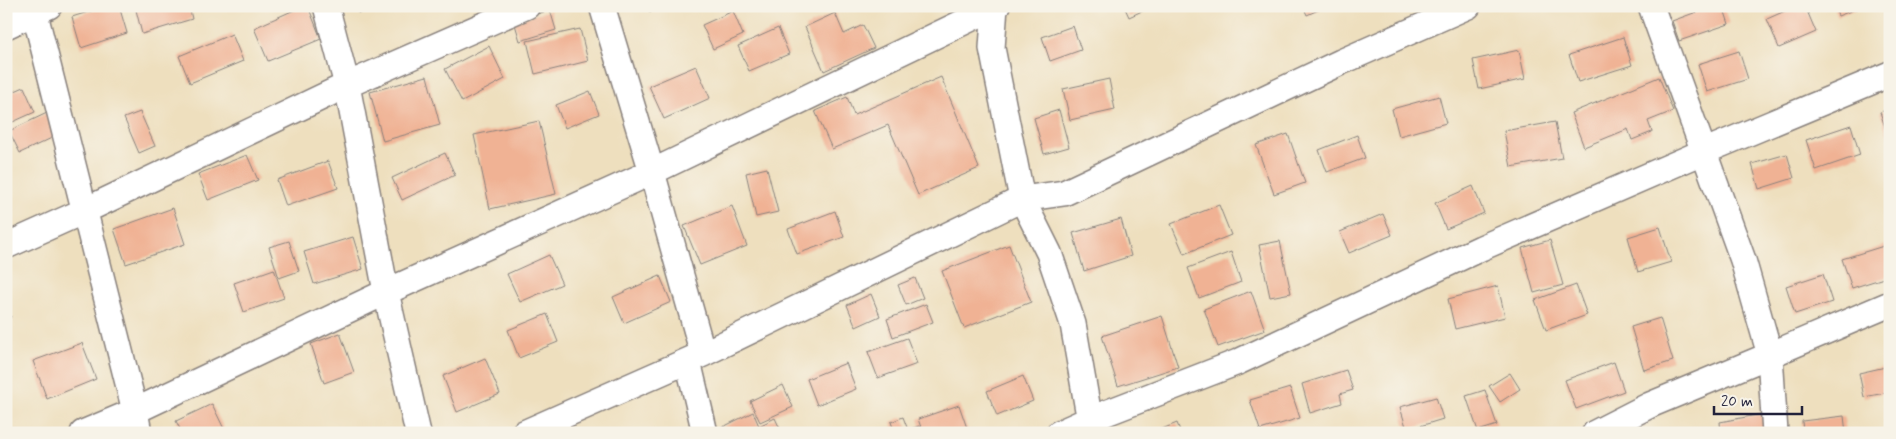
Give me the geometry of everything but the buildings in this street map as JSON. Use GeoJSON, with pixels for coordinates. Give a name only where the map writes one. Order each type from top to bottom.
{"type":"FeatureCollection","features":[{"type":"Feature","properties":{"kind":"street"},"geometry":{"type":"LineString","coordinates":[[326,6],[347,85],[386,292],[418,433]]}},
{"type":"Feature","properties":{"kind":"street"},"geometry":{"type":"LineString","coordinates":[[6,246],[84,211],[347,85],[527,6]]}},
{"type":"Feature","properties":{"kind":"street"},"geometry":{"type":"LineString","coordinates":[[602,6],[652,172],[695,358],[705,433]]}},
{"type":"Feature","properties":{"kind":"street"},"geometry":{"type":"LineString","coordinates":[[83,433],[137,422],[386,292],[652,172],[996,6]]}},
{"type":"Feature","properties":{"kind":"street"},"geometry":{"type":"LineString","coordinates":[[996,6],[992,48],[1022,199],[1049,253],[1073,324],[1090,426]]}},
{"type":"Feature","properties":{"kind":"street"},"geometry":{"type":"LineString","coordinates":[[524,433],[695,358],[1022,199],[1064,193],[1341,62],[1468,6]]}},
{"type":"Feature","properties":{"kind":"street"},"geometry":{"type":"LineString","coordinates":[[1651,6],[1743,260],[1770,356],[1775,433]]}},
{"type":"Feature","properties":{"kind":"street"},"geometry":{"type":"LineString","coordinates":[[6,26],[39,8],[84,211],[137,422]]}},
{"type":"Feature","properties":{"kind":"street"},"geometry":{"type":"LineString","coordinates":[[1059,433],[1090,426],[1238,362],[1481,248],[1890,74]]}},
{"type":"Feature","properties":{"kind":"street"},"geometry":{"type":"LineString","coordinates":[[1596,433],[1650,405],[1890,304]]}}]}
